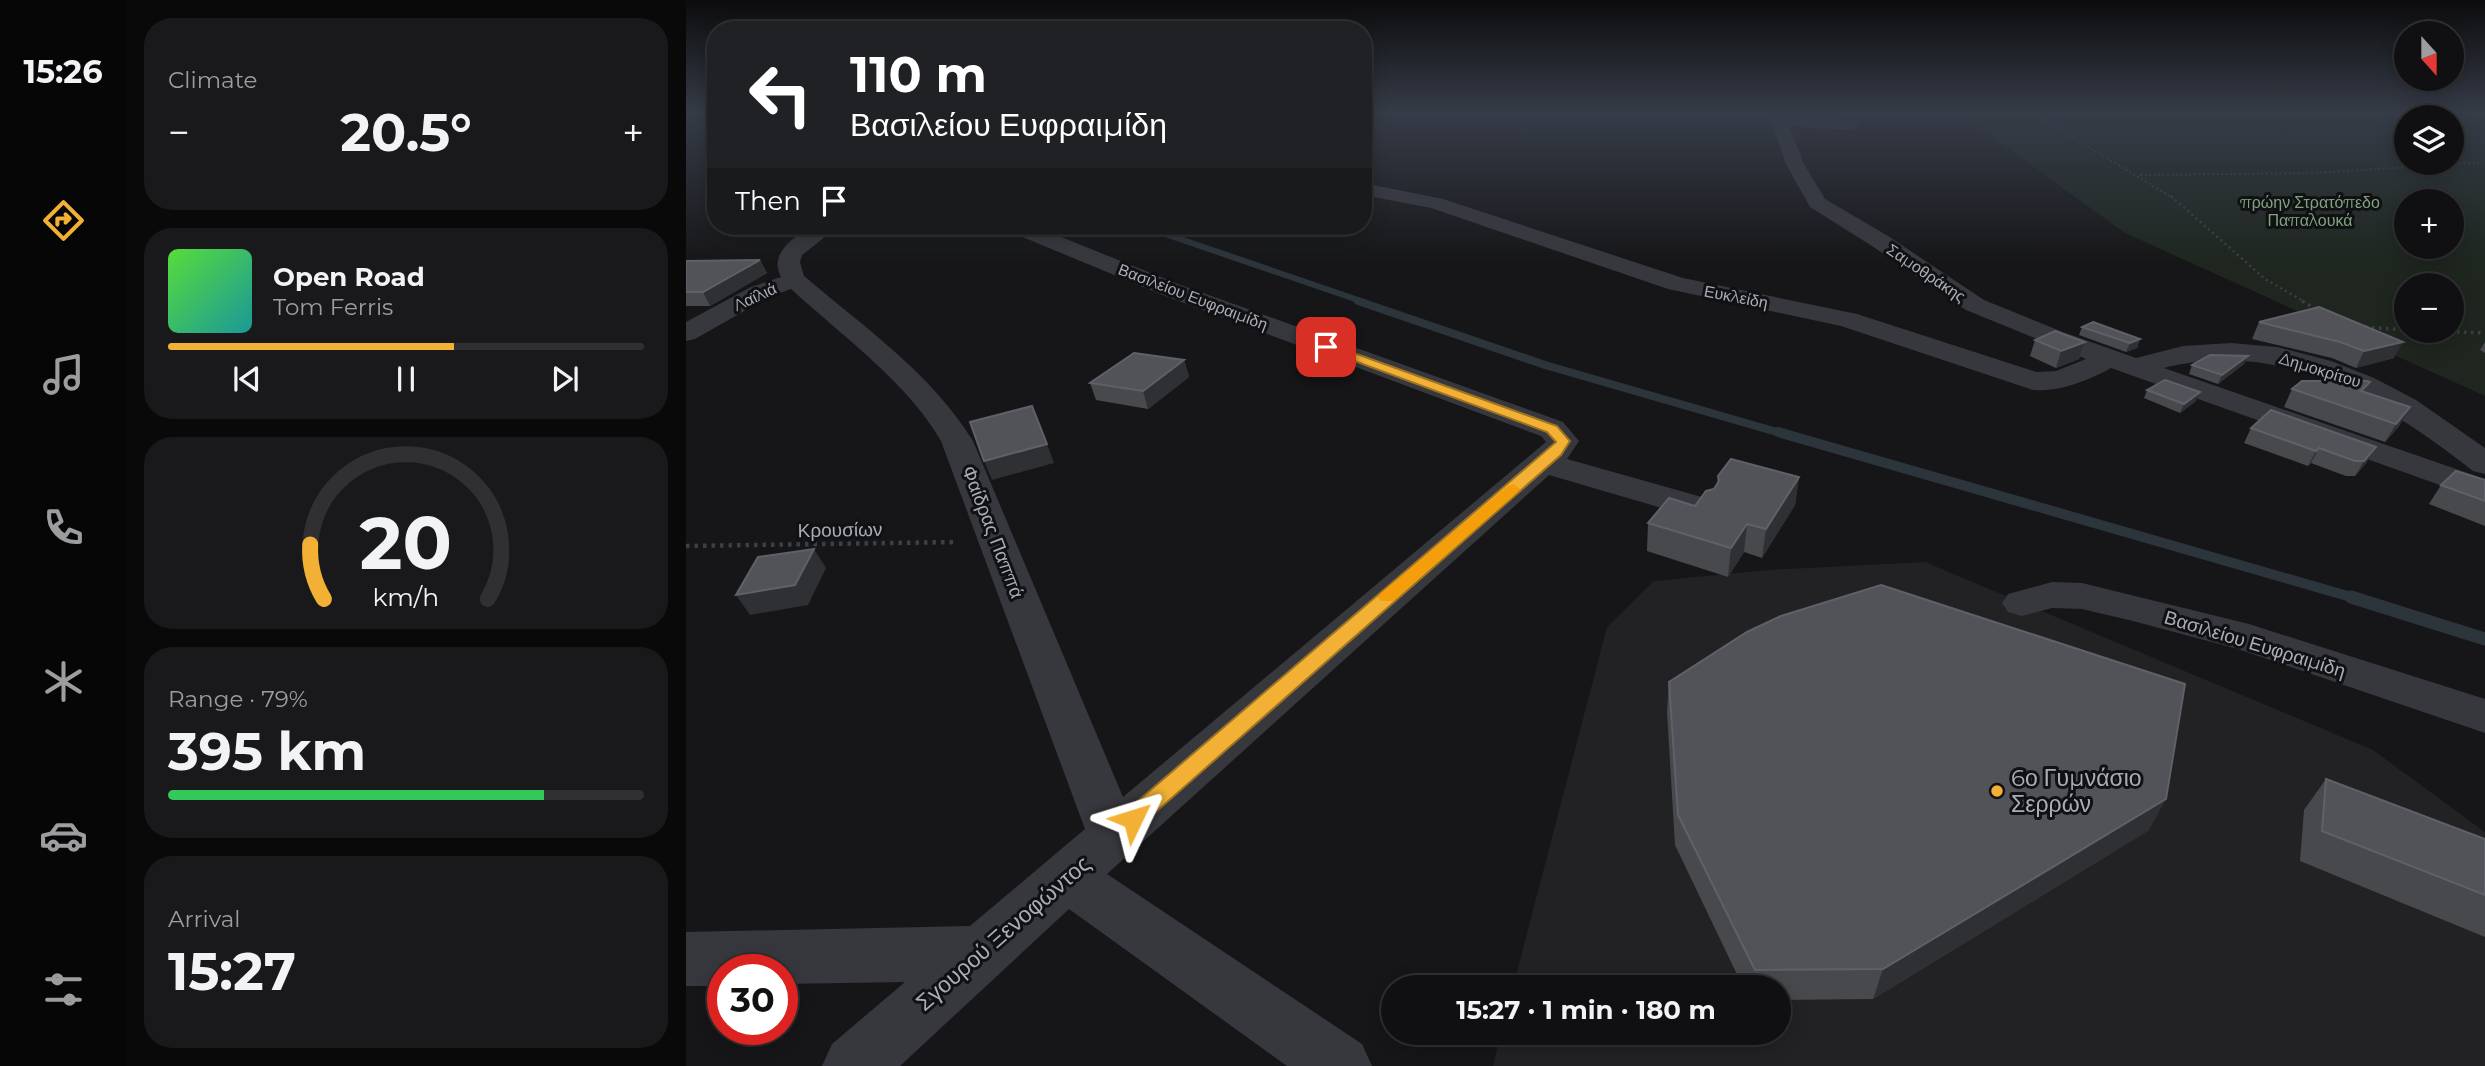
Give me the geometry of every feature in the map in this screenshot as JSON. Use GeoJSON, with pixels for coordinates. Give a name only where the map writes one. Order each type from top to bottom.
{"type":"FeatureCollection","features":[{"type":"Feature","properties":{"kind":"street","name":"Σαμοθράκης"},"geometry":{"type":"LineString","coordinates":[[1795,164],[1808,191],[1827,211],[1880,240],[1951,291],[1983,310],[2120,363]]}},
{"type":"Feature","properties":{"kind":"street","name":"Ευκλείδη"},"geometry":{"type":"LineString","coordinates":[[1372,191],[1436,203],[1677,284],[1848,320],[2033,381],[2047,382],[2120,363]]}},
{"type":"Feature","properties":{"kind":"street","name":"Λαϊλιά"},"geometry":{"type":"LineString","coordinates":[[686,333],[760,292],[795,280],[787,267],[789,255],[816,235]]}},
{"type":"Feature","properties":{"kind":"street","name":"Βασιλείου Ευφραιμίδη"},"geometry":{"type":"LineString","coordinates":[[1037,235],[1144,280],[1552,429],[1553,452],[1696,507]]}},
{"type":"Feature","properties":{"kind":"street","name":"Φαίδρας Παππά"},"geometry":{"type":"LineString","coordinates":[[795,280],[916,387],[944,419],[957,441],[1113,836]]}},
{"type":"Feature","properties":{"kind":"street","name":"Δημοκρίτου"},"geometry":{"type":"LineString","coordinates":[[2120,363],[2176,355],[2235,351],[2275,356],[2323,368],[2359,380],[2393,398],[2485,464]]}},
{"type":"Feature","properties":{"kind":"street"},"geometry":{"type":"LineString","coordinates":[[2120,363],[2485,491]]}},
{"type":"Feature","properties":{"kind":"street","name":"Σγουρού Ξενοφώντος"},"geometry":{"type":"LineString","coordinates":[[854,1066],[1553,452]]}},
{"type":"Feature","properties":{"kind":"street","name":"Βασιλείου Ευφραιμίδη"},"geometry":{"type":"LineString","coordinates":[[2022,603],[2052,595],[2082,596],[2120,605],[2249,638],[2485,716]]}},
{"type":"Feature","properties":{"kind":"street"},"geometry":{"type":"LineString","coordinates":[[1068,878],[1340,1066]]}},
{"type":"Feature","properties":{"kind":"street"},"geometry":{"type":"LineString","coordinates":[[686,959],[982,953]]}},
{"type":"Feature","properties":{"kind":"path"},"geometry":{"type":"LineString","coordinates":[[2118,164],[2166,192],[2265,279],[2325,314]]}},
{"type":"Feature","properties":{"kind":"path"},"geometry":{"type":"LineString","coordinates":[[2137,175],[2316,173],[2458,164]]}},
{"type":"Feature","properties":{"kind":"path"},"geometry":{"type":"LineString","coordinates":[[2360,326],[2394,329]]}},
{"type":"Feature","properties":{"kind":"path"},"geometry":{"type":"LineString","coordinates":[[2464,332],[2485,333]]}},
{"type":"Feature","properties":{"kind":"path","name":"Κρουσίων"},"geometry":{"type":"LineString","coordinates":[[686,546],[995,541]]}},
{"type":"Feature","properties":{"kind":"shaded area","name":"6ο Γυμνάσιο Σερρών"},"geometry":{"type":"Polygon","coordinates":[[[1925,562],[2373,750],[2485,832],[2485,1066],[1493,1066],[1498,1045],[1791,1045],[1791,975],[1516,975],[1607,627],[1654,581],[1770,570],[1925,562]]]}},
{"type":"Feature","properties":{"kind":"green space","name":"πρώην Στρατόπεδο Παπαλουκά"},"geometry":{"type":"Polygon","coordinates":[[[2029,164],[2394,164],[2394,175],[2464,175],[2464,164],[2485,164],[2485,396],[2125,233],[2029,164]]]}},
{"type":"Feature","properties":{"kind":"building"},"geometry":{"type":"Polygon","coordinates":[[[760,260],[703,292],[686,292],[686,261],[760,260]]]}},
{"type":"Feature","properties":{"kind":"building"},"geometry":{"type":"Polygon","coordinates":[[[2319,307],[2394,338],[2394,343],[2399,343],[2364,351],[2340,342],[2259,322],[2319,307]]]}},
{"type":"Feature","properties":{"kind":"building"},"geometry":{"type":"Polygon","coordinates":[[[2093,322],[2140,339],[2130,343],[2082,327],[2093,322]]]}},
{"type":"Feature","properties":{"kind":"building"},"geometry":{"type":"Polygon","coordinates":[[[2055,331],[2085,342],[2061,351],[2035,340],[2055,331]]]}},
{"type":"Feature","properties":{"kind":"building"},"geometry":{"type":"Polygon","coordinates":[[[1134,353],[1184,360],[1143,391],[1090,383],[1134,353]]]}},
{"type":"Feature","properties":{"kind":"building"},"geometry":{"type":"Polygon","coordinates":[[[2210,355],[2248,356],[2222,375],[2192,365],[2210,355]]]}},
{"type":"Feature","properties":{"kind":"building"},"geometry":{"type":"Polygon","coordinates":[[[2165,380],[2200,392],[2184,404],[2147,390],[2165,380]]]}},
{"type":"Feature","properties":{"kind":"building"},"geometry":{"type":"Polygon","coordinates":[[[2302,381],[2367,381],[2370,382],[2361,391],[2410,407],[2396,424],[2292,389],[2302,381]]]}},
{"type":"Feature","properties":{"kind":"building"},"geometry":{"type":"Polygon","coordinates":[[[1032,406],[1047,444],[984,461],[970,422],[1032,406]]]}},
{"type":"Feature","properties":{"kind":"building"},"geometry":{"type":"Polygon","coordinates":[[[2271,410],[2376,447],[2364,461],[2355,461],[2319,448],[2316,451],[2251,428],[2271,410]]]}},
{"type":"Feature","properties":{"kind":"building"},"geometry":{"type":"Polygon","coordinates":[[[1731,459],[1799,477],[1766,529],[1747,524],[1731,548],[1648,523],[1669,498],[1695,506],[1706,491],[1714,489],[1719,481],[1718,476],[1731,459]]]}},
{"type":"Feature","properties":{"kind":"building"},"geometry":{"type":"Polygon","coordinates":[[[2456,471],[2485,480],[2485,501],[2441,485],[2456,471]]]}},
{"type":"Feature","properties":{"kind":"building"},"geometry":{"type":"Polygon","coordinates":[[[814,549],[795,585],[736,595],[758,557],[814,549]]]}},
{"type":"Feature","properties":{"kind":"building"},"geometry":{"type":"Polygon","coordinates":[[[1881,585],[2185,684],[2166,799],[1883,969],[1755,970],[1678,815],[1669,682],[1747,632],[1781,616],[1881,585]]]}},
{"type":"Feature","properties":{"kind":"building"},"geometry":{"type":"Polygon","coordinates":[[[2326,779],[2485,839],[2485,895],[2322,831],[2326,779]]]}},
{"type":"Feature","properties":{"kind":"waterway"},"geometry":{"type":"LineString","coordinates":[[1168,235],[1364,302]]}},
{"type":"Feature","properties":{"kind":"waterway"},"geometry":{"type":"LineString","coordinates":[[1358,301],[1545,365],[1784,434]]}},
{"type":"Feature","properties":{"kind":"waterway"},"geometry":{"type":"LineString","coordinates":[[1778,432],[2358,599]]}},
{"type":"Feature","properties":{"kind":"waterway"},"geometry":{"type":"LineString","coordinates":[[2351,597],[2485,639]]}},
{"type":"Feature","properties":{"kind":"slow traffic"},"geometry":{"type":"LineString","coordinates":[[1387,597],[1513,489]]}},
{"type":"Feature","properties":{"kind":"place","name":"6ο Γυμνάσιο Σερρών"},"geometry":{"type":"Point","coordinates":[1997,791]}},
{"type":"Feature","properties":{"kind":"route"},"geometry":{"type":"LineString","coordinates":[[1133,819],[1556,452],[1563,441],[1559,433],[1552,429],[1326,347]]}}]}
